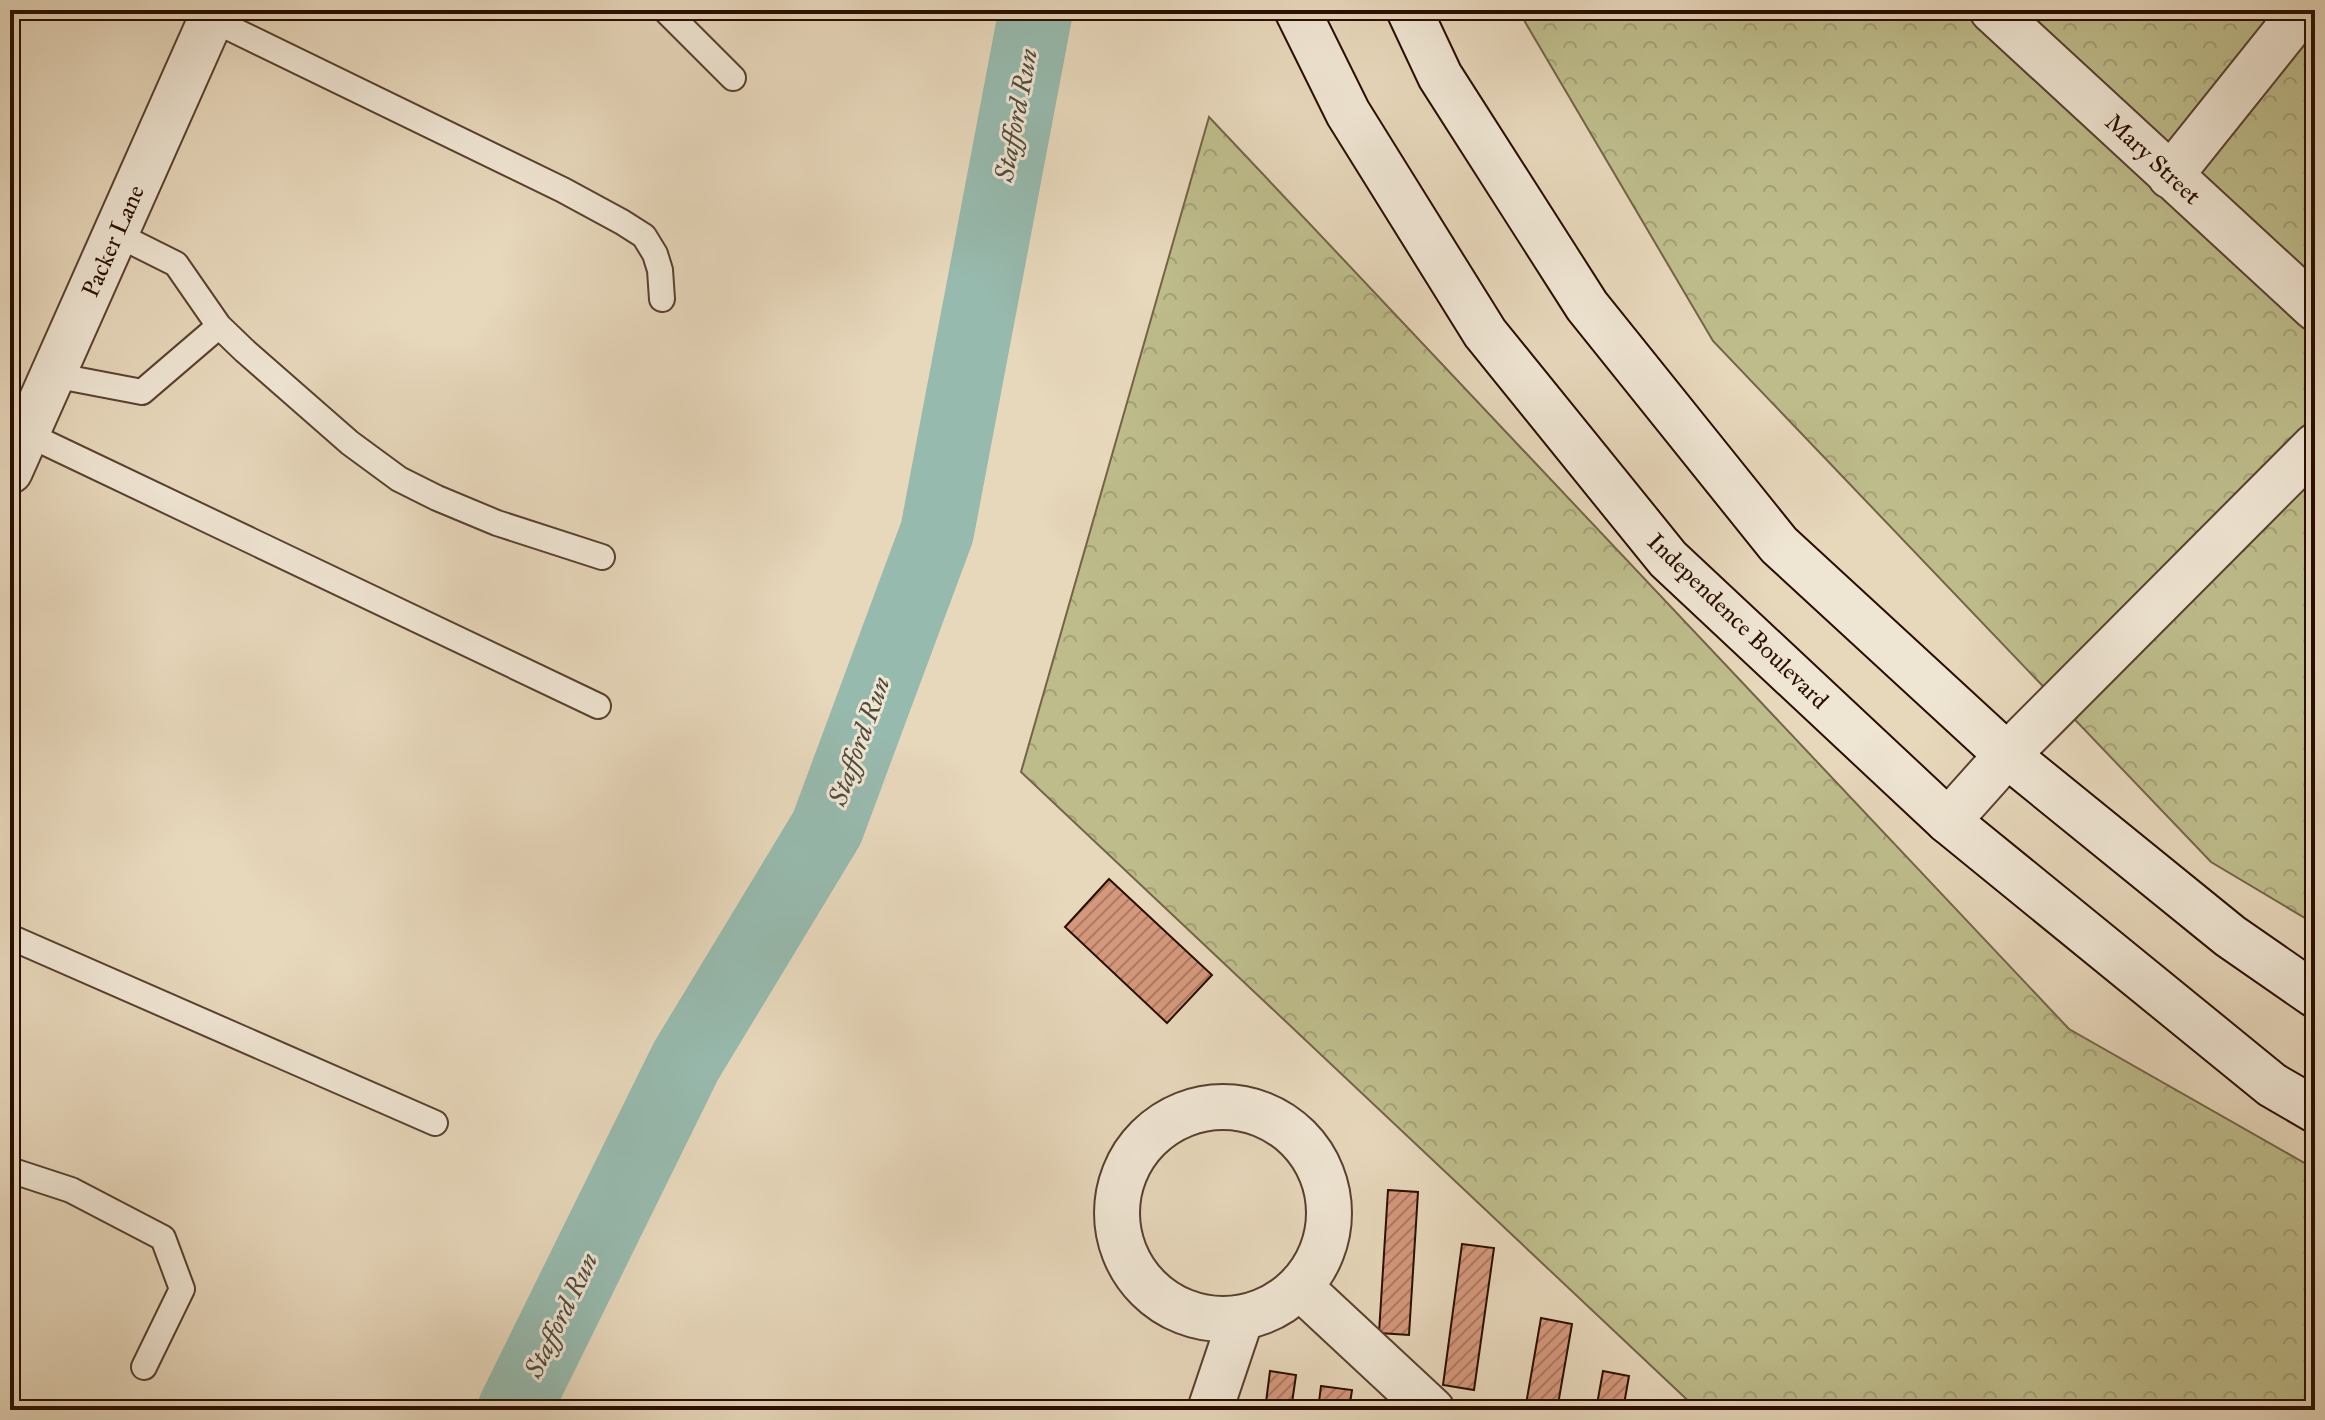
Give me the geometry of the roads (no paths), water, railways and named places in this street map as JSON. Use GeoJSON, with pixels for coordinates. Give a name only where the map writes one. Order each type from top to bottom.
{"type":"FeatureCollection","features":[{"type":"Feature","properties":{"kind":"main road","name":"Independence Boulevard"},"geometry":{"type":"LineString","coordinates":[[1297,10],[1348,113],[1485,333],[1668,559],[1948,821],[2272,1085],[2315,1110]]}},
{"type":"Feature","properties":{"kind":"main road"},"geometry":{"type":"LineString","coordinates":[[1409,10],[1440,76],[1597,318],[1779,545],[2007,755],[2230,936],[2315,995]]}},
{"type":"Feature","properties":{"kind":"main road","name":"Mary Street"},"geometry":{"type":"LineString","coordinates":[[1992,10],[2315,308]]}},
{"type":"Feature","properties":{"kind":"main road","name":"Packer Lane"},"geometry":{"type":"LineString","coordinates":[[18,453],[213,14]]}},
{"type":"Feature","properties":{"kind":"main road"},"geometry":{"type":"LineString","coordinates":[[2170,176],[2298,16]]}},
{"type":"Feature","properties":{"kind":"main road"},"geometry":{"type":"LineString","coordinates":[[1948,821],[2007,755],[2315,446]]}},
{"type":"Feature","properties":{"kind":"main road"},"geometry":{"type":"LineString","coordinates":[[1193,1108],[1249,1108],[1299,1135],[1328,1184],[1329,1239],[1302,1289],[1254,1318],[1241,1318],[1197,1319],[1148,1291],[1119,1243],[1118,1186],[1145,1138],[1193,1108]]}},
{"type":"Feature","properties":{"kind":"main road"},"geometry":{"type":"LineString","coordinates":[[1302,1289],[1432,1410]]}},
{"type":"Feature","properties":{"kind":"main road"},"geometry":{"type":"LineString","coordinates":[[1210,1410],[1241,1318]]}},
{"type":"Feature","properties":{"kind":"lane"},"geometry":{"type":"LineString","coordinates":[[665,10],[733,78]]}},
{"type":"Feature","properties":{"kind":"lane"},"geometry":{"type":"LineString","coordinates":[[213,14],[622,222],[644,236],[655,254],[660,270],[662,299]]}},
{"type":"Feature","properties":{"kind":"lane"},"geometry":{"type":"LineString","coordinates":[[116,234],[176,264],[219,326],[350,443],[399,479],[497,523],[602,557]]}},
{"type":"Feature","properties":{"kind":"lane"},"geometry":{"type":"LineString","coordinates":[[53,375],[142,392],[219,326]]}},
{"type":"Feature","properties":{"kind":"lane"},"geometry":{"type":"LineString","coordinates":[[18,453],[598,706]]}},
{"type":"Feature","properties":{"kind":"lane"},"geometry":{"type":"LineString","coordinates":[[10,937],[435,1123]]}},
{"type":"Feature","properties":{"kind":"lane"},"geometry":{"type":"LineString","coordinates":[[10,1170],[71,1190],[163,1238],[182,1289],[144,1367]]}},
{"type":"Feature","properties":{"kind":"waterway","name":"Stafford Run"},"geometry":{"type":"LineString","coordinates":[[514,1410],[686,1061],[827,828],[937,532],[1036,10]]}}]}
